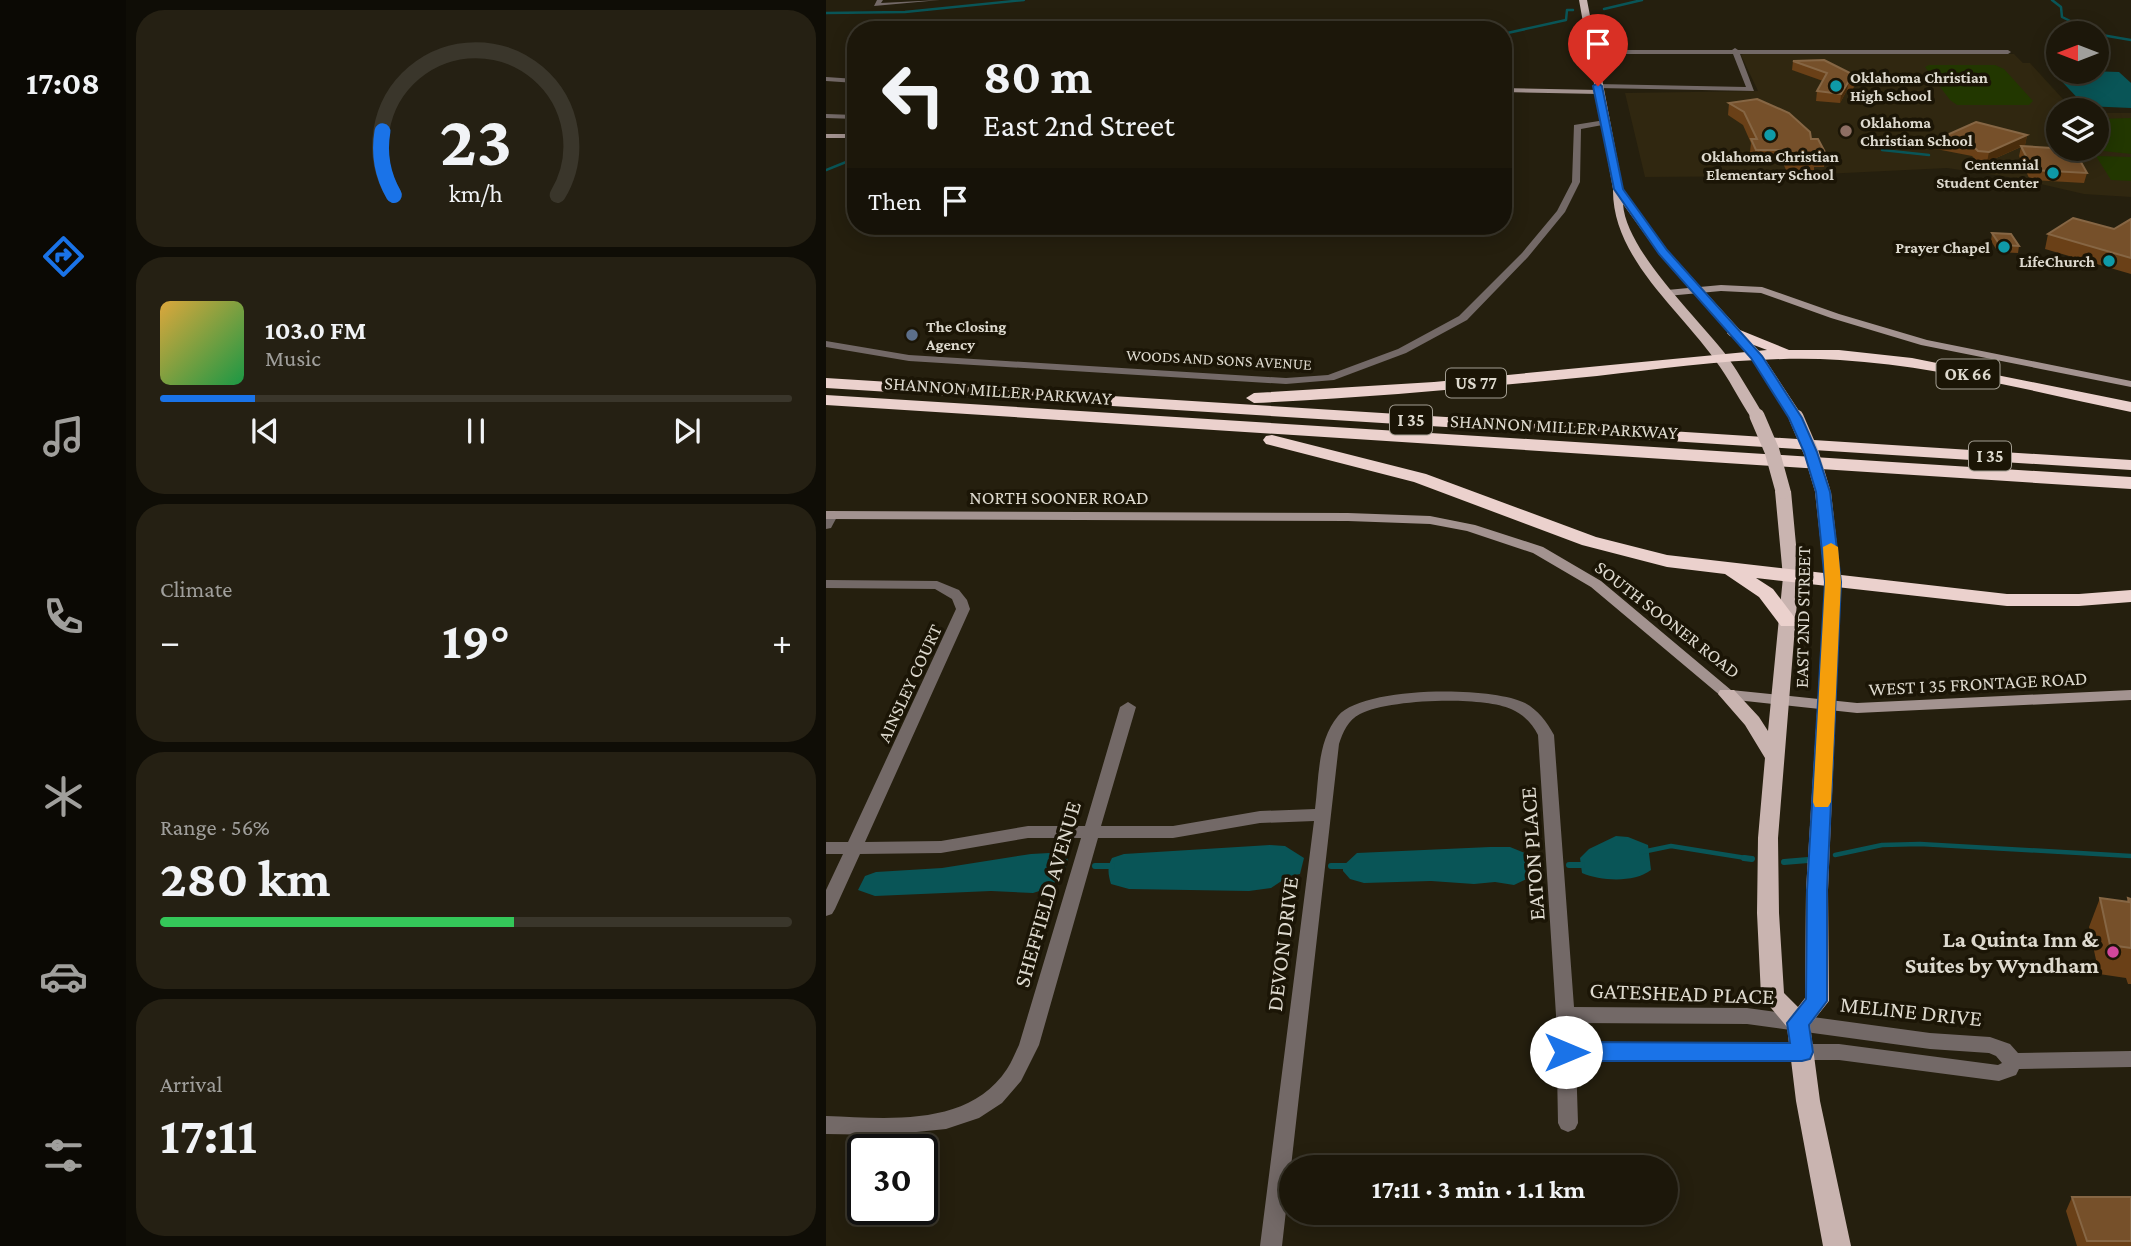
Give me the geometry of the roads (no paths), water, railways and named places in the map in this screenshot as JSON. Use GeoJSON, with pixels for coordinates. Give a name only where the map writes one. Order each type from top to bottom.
{"type":"FeatureCollection","features":[{"type":"Feature","properties":{"kind":"highway","name":"OK 66"},"geometry":{"type":"LineString","coordinates":[[1735,333],[1770,347],[1803,354],[1854,356],[1910,363],[2131,407]]}},
{"type":"Feature","properties":{"kind":"highway"},"geometry":{"type":"LineString","coordinates":[[1756,356],[1803,354]]}},
{"type":"Feature","properties":{"kind":"highway","name":"US 77"},"geometry":{"type":"LineString","coordinates":[[1086,400],[1336,395],[1756,356]]}},
{"type":"Feature","properties":{"kind":"highway","name":"SHANNON MILLER PARKWAY"},"geometry":{"type":"LineString","coordinates":[[826,383],[2131,465]]}},
{"type":"Feature","properties":{"kind":"highway","name":"SHANNON MILLER PARKWAY"},"geometry":{"type":"LineString","coordinates":[[826,400],[2131,482]]}},
{"type":"Feature","properties":{"kind":"highway"},"geometry":{"type":"LineString","coordinates":[[1201,425],[1338,455],[1399,472],[1448,487],[1589,541],[1628,553],[1720,569],[2007,600],[2079,600],[2131,596]]}},
{"type":"Feature","properties":{"kind":"highway"},"geometry":{"type":"LineString","coordinates":[[1720,569],[1738,575],[1766,593],[1788,622]]}},
{"type":"Feature","properties":{"kind":"main road","name":"EAST 2ND STREET"},"geometry":{"type":"LineString","coordinates":[[1583,0],[1618,189],[1618,209],[1626,230],[1640,258],[1722,359],[1757,416],[1772,451],[1783,491],[1791,577],[1768,850],[1768,913],[1773,996],[1798,1023],[1817,1001],[1817,890],[1833,582],[1823,492],[1811,452],[1796,418],[1756,356],[1646,231],[1618,189]]}},
{"type":"Feature","properties":{"kind":"main road"},"geometry":{"type":"LineString","coordinates":[[1727,694],[1752,721],[1775,758]]}},
{"type":"Feature","properties":{"kind":"main road"},"geometry":{"type":"LineString","coordinates":[[1798,1023],[1808,1101],[1837,1246]]}},
{"type":"Feature","properties":{"kind":"street"},"geometry":{"type":"LineString","coordinates":[[880,0],[876,5],[937,0]]}},
{"type":"Feature","properties":{"kind":"street"},"geometry":{"type":"LineString","coordinates":[[1593,47],[2008,52]]}},
{"type":"Feature","properties":{"kind":"street"},"geometry":{"type":"LineString","coordinates":[[1512,90],[1751,89],[1735,50]]}},
{"type":"Feature","properties":{"kind":"street"},"geometry":{"type":"LineString","coordinates":[[843,80],[847,77]]}},
{"type":"Feature","properties":{"kind":"street"},"geometry":{"type":"LineString","coordinates":[[826,79],[847,80]]}},
{"type":"Feature","properties":{"kind":"street"},"geometry":{"type":"LineString","coordinates":[[826,116],[847,117]]}},
{"type":"Feature","properties":{"kind":"street","name":"WOODS AND SONS AVENUE"},"geometry":{"type":"LineString","coordinates":[[826,344],[909,358],[1286,381],[1330,378],[1402,351],[1463,318],[1525,255],[1561,212],[1576,182],[1577,127],[1605,122]]}},
{"type":"Feature","properties":{"kind":"street"},"geometry":{"type":"LineString","coordinates":[[826,136],[847,136]]}},
{"type":"Feature","properties":{"kind":"street"},"geometry":{"type":"LineString","coordinates":[[1667,293],[1697,289],[1751,289],[1773,292],[1835,316],[1925,343],[2131,384]]}},
{"type":"Feature","properties":{"kind":"street","name":"NORTH SOONER ROAD"},"geometry":{"type":"LineString","coordinates":[[828,518],[1292,516]]}},
{"type":"Feature","properties":{"kind":"street","name":"SOUTH SOONER ROAD"},"geometry":{"type":"LineString","coordinates":[[1292,516],[1430,520],[1470,528],[1538,550],[1596,584],[1727,694],[1827,706]]}},
{"type":"Feature","properties":{"kind":"street","name":"AINSLEY COURT"},"geometry":{"type":"LineString","coordinates":[[826,584],[937,585],[954,592],[962,602],[961,617],[826,909]]}},
{"type":"Feature","properties":{"kind":"street","name":"WEST I 35 FRONTAGE ROAD"},"geometry":{"type":"LineString","coordinates":[[1827,706],[1965,705],[2131,695]]}},
{"type":"Feature","properties":{"kind":"street","name":"DEVON DRIVE"},"geometry":{"type":"LineString","coordinates":[[1271,1246],[1331,744],[1342,721],[1366,706],[1408,699]]}},
{"type":"Feature","properties":{"kind":"street","name":"EATON PLACE"},"geometry":{"type":"LineString","coordinates":[[1408,699],[1497,699],[1526,710],[1541,725],[1546,735],[1565,1015],[1568,1123]]}},
{"type":"Feature","properties":{"kind":"street","name":"SHEFFIELD AVENUE"},"geometry":{"type":"LineString","coordinates":[[826,1125],[908,1126],[943,1122],[974,1112],[1002,1091],[1020,1068],[1128,706]]}},
{"type":"Feature","properties":{"kind":"street"},"geometry":{"type":"LineString","coordinates":[[826,848],[942,847],[1028,832],[1173,832],[1260,817],[1322,815]]}},
{"type":"Feature","properties":{"kind":"street","name":"GATESHEAD PLACE"},"geometry":{"type":"LineString","coordinates":[[1565,1015],[1747,1016],[1798,1023]]}},
{"type":"Feature","properties":{"kind":"street","name":"MELINE DRIVE"},"geometry":{"type":"LineString","coordinates":[[1798,1023],[1953,1043],[1990,1045],[2003,1050],[2013,1061]]}},
{"type":"Feature","properties":{"kind":"street"},"geometry":{"type":"LineString","coordinates":[[1566,1052],[1839,1052],[1999,1073],[2009,1069],[2013,1061],[2131,1059]]}},
{"type":"Feature","properties":{"kind":"water"},"geometry":{"type":"Polygon","coordinates":[[[2109,72],[2119,72],[2131,83],[2131,108],[2109,107],[2109,98],[2077,98],[2064,84],[2109,84],[2109,72]]]}},
{"type":"Feature","properties":{"kind":"water"},"geometry":{"type":"Polygon","coordinates":[[[1616,836],[1628,837],[1648,845],[1651,870],[1627,879],[1598,878],[1582,873],[1580,858],[1589,849],[1616,836]]]}},
{"type":"Feature","properties":{"kind":"water"},"geometry":{"type":"Polygon","coordinates":[[[1285,846],[1304,858],[1300,874],[1289,876],[1271,888],[1249,891],[1129,889],[1111,884],[1109,877],[1112,858],[1124,854],[1285,846]]]}},
{"type":"Feature","properties":{"kind":"water"},"geometry":{"type":"Polygon","coordinates":[[[1510,847],[1540,859],[1539,873],[1514,885],[1431,881],[1364,883],[1350,879],[1343,871],[1343,866],[1357,853],[1510,847]]]}},
{"type":"Feature","properties":{"kind":"water"},"geometry":{"type":"Polygon","coordinates":[[[1049,853],[1068,858],[1064,874],[1049,888],[1033,893],[991,891],[875,896],[858,890],[865,876],[876,872],[942,868],[1049,853]]]}},
{"type":"Feature","properties":{"kind":"waterway"},"geometry":{"type":"LineString","coordinates":[[826,13],[905,12],[1024,0]]}},
{"type":"Feature","properties":{"kind":"waterway"},"geometry":{"type":"LineString","coordinates":[[1604,9],[1642,0]]}},
{"type":"Feature","properties":{"kind":"waterway"},"geometry":{"type":"LineString","coordinates":[[2052,0],[2061,7],[2062,17],[2070,21]]}},
{"type":"Feature","properties":{"kind":"waterway"},"geometry":{"type":"LineString","coordinates":[[1512,32],[1566,20],[1567,10],[1573,10]]}},
{"type":"Feature","properties":{"kind":"waterway"},"geometry":{"type":"LineString","coordinates":[[2109,36],[2131,40]]}},
{"type":"Feature","properties":{"kind":"waterway"},"geometry":{"type":"LineString","coordinates":[[1882,150],[1929,155]]}},
{"type":"Feature","properties":{"kind":"waterway"},"geometry":{"type":"LineString","coordinates":[[826,170],[847,162]]}},
{"type":"Feature","properties":{"kind":"waterway"},"geometry":{"type":"LineString","coordinates":[[1835,855],[1882,845],[1920,844],[2131,856]]}},
{"type":"Feature","properties":{"kind":"waterway"},"geometry":{"type":"LineString","coordinates":[[1642,852],[1671,846],[1752,859],[1744,858]]}},
{"type":"Feature","properties":{"kind":"waterway"},"geometry":{"type":"LineString","coordinates":[[1784,862],[1808,860]]}},
{"type":"Feature","properties":{"kind":"waterway"},"geometry":{"type":"LineString","coordinates":[[1569,865],[1582,865]]}},
{"type":"Feature","properties":{"kind":"waterway"},"geometry":{"type":"LineString","coordinates":[[1095,866],[1112,866]]}},
{"type":"Feature","properties":{"kind":"waterway"},"geometry":{"type":"LineString","coordinates":[[1331,866],[1347,866]]}},
{"type":"Feature","properties":{"kind":"place","name":"Oklahoma Christian High School"},"geometry":{"type":"Point","coordinates":[1836,86]}},
{"type":"Feature","properties":{"kind":"place","name":"Oklahoma Christian School"},"geometry":{"type":"Point","coordinates":[1846,131]}},
{"type":"Feature","properties":{"kind":"place","name":"Oklahoma Christian Elementary School"},"geometry":{"type":"Point","coordinates":[1770,135]}},
{"type":"Feature","properties":{"kind":"place","name":"Centennial Student Center"},"geometry":{"type":"Point","coordinates":[2053,173]}},
{"type":"Feature","properties":{"kind":"place","name":"Prayer Chapel"},"geometry":{"type":"Point","coordinates":[2004,247]}},
{"type":"Feature","properties":{"kind":"place","name":"LifeChurch"},"geometry":{"type":"Point","coordinates":[2109,261]}},
{"type":"Feature","properties":{"kind":"place","name":"The Closing Agency"},"geometry":{"type":"Point","coordinates":[912,335]}},
{"type":"Feature","properties":{"kind":"place","name":"La Quinta Inn & Suites by Wyndham"},"geometry":{"type":"Point","coordinates":[2113,952]}}]}
